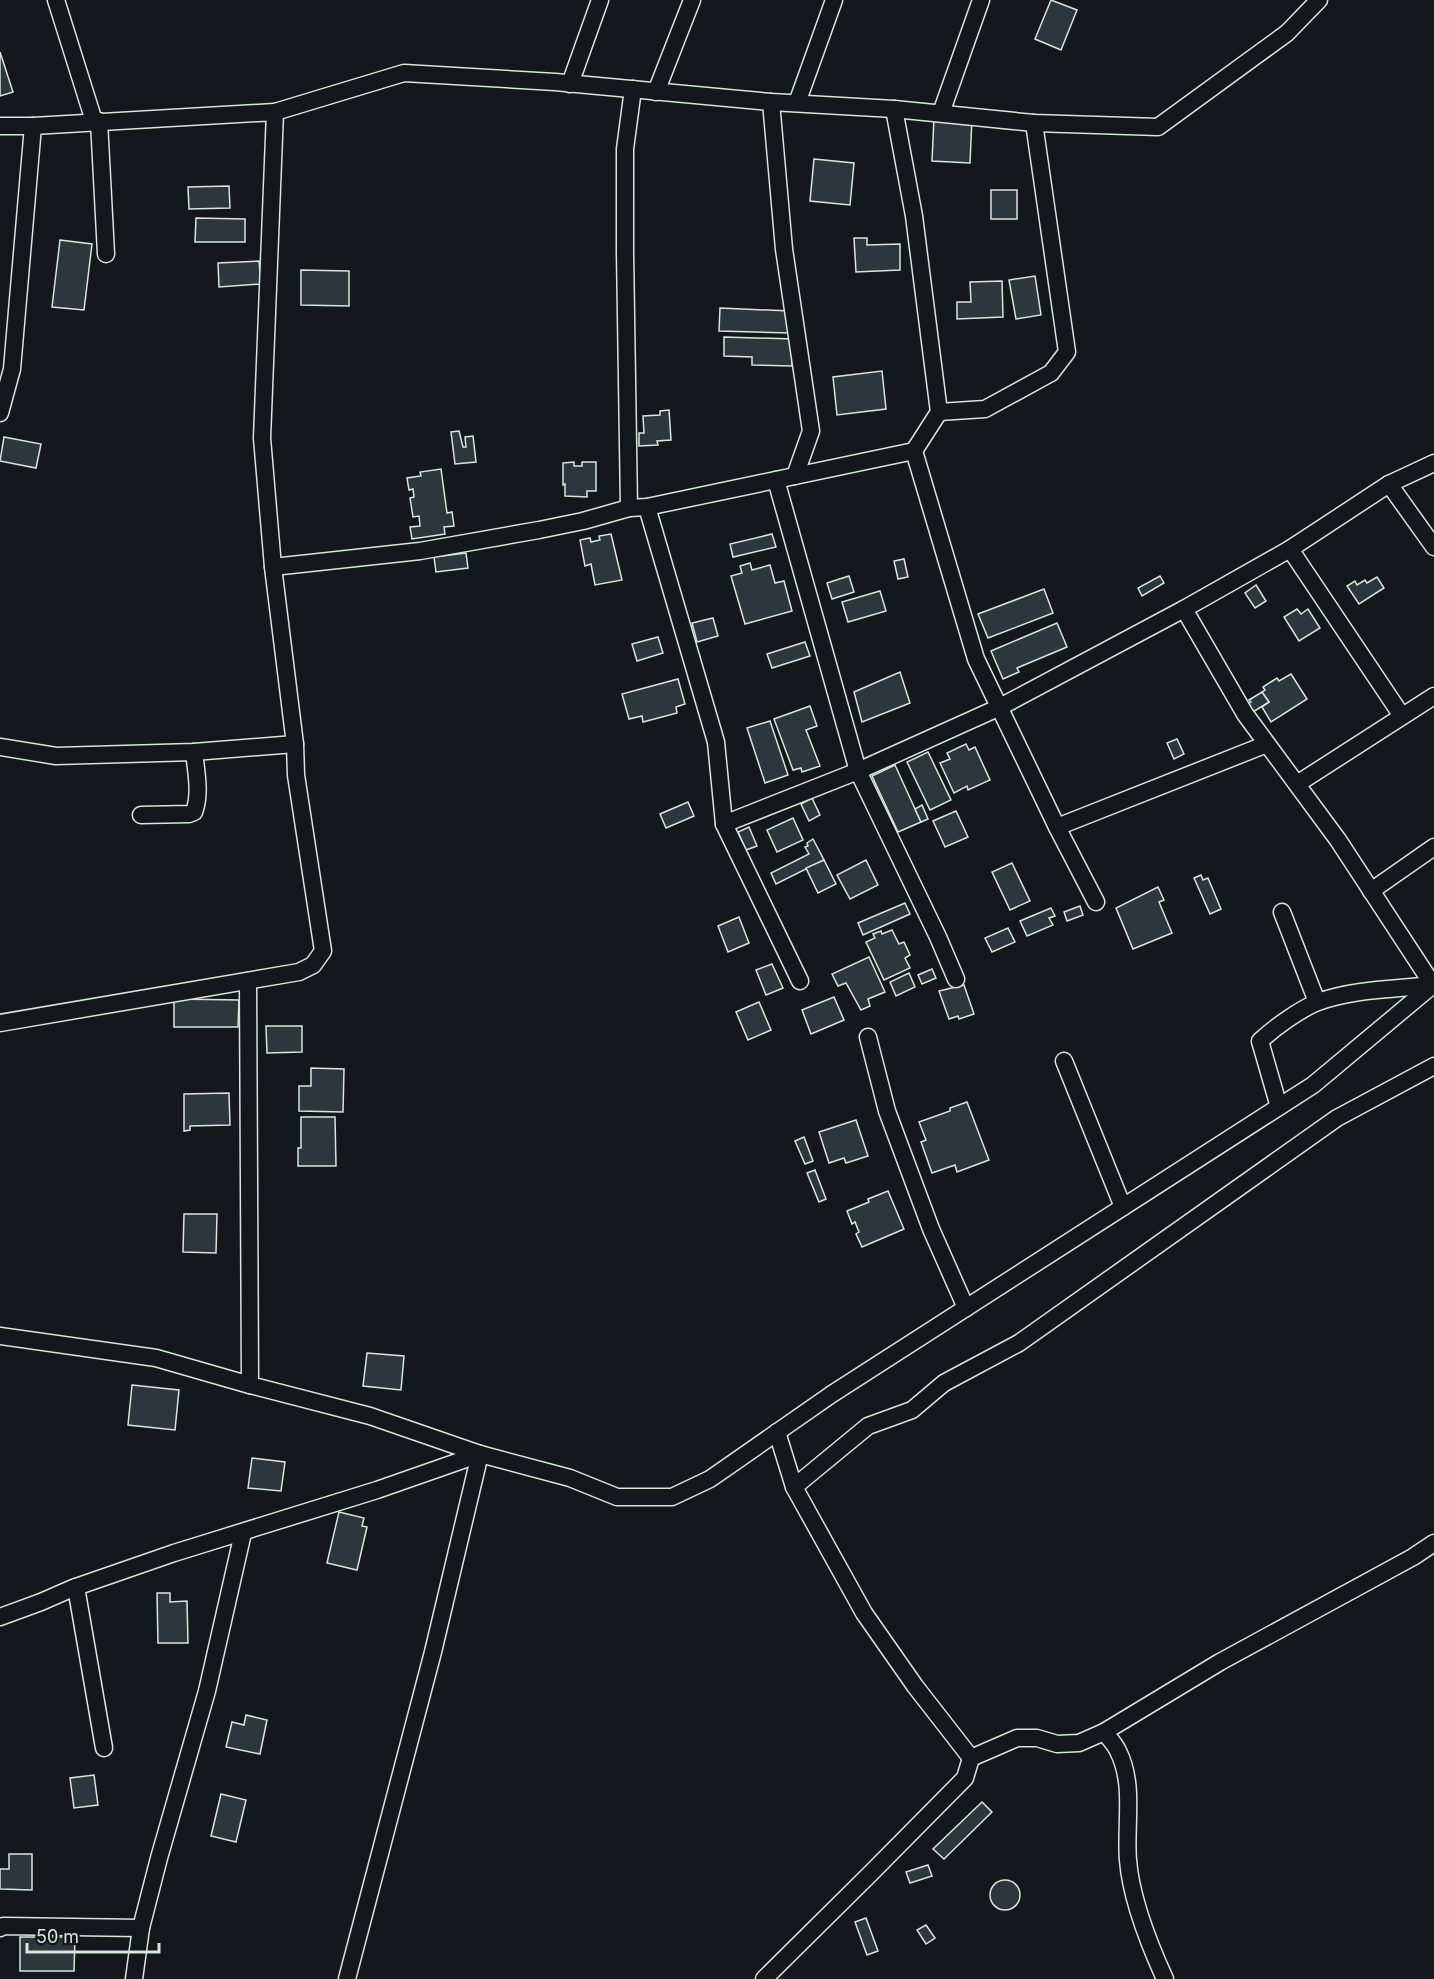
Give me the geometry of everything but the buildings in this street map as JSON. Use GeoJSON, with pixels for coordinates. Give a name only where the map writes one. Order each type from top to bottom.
{"type":"FeatureCollection","features":[{"type":"Feature","properties":{"kind":"street"},"geometry":{"type":"LineString","coordinates":[[56,0],[96,121],[106,254]]}},
{"type":"Feature","properties":{"kind":"street"},"geometry":{"type":"LineString","coordinates":[[570,84],[600,0]]}},
{"type":"Feature","properties":{"kind":"street"},"geometry":{"type":"LineString","coordinates":[[656,92],[692,0]]}},
{"type":"Feature","properties":{"kind":"street"},"geometry":{"type":"LineString","coordinates":[[797,103],[834,0]]}},
{"type":"Feature","properties":{"kind":"street"},"geometry":{"type":"LineString","coordinates":[[941,113],[981,0]]}},
{"type":"Feature","properties":{"kind":"street"},"geometry":{"type":"LineString","coordinates":[[0,126],[275,112],[404,73],[570,84],[771,102],[894,109],[1034,123],[1158,127],[1287,33],[1319,0]]}},
{"type":"Feature","properties":{"kind":"street"},"geometry":{"type":"LineString","coordinates":[[629,508],[624,252],[625,149],[633,89]]}},
{"type":"Feature","properties":{"kind":"street"},"geometry":{"type":"LineString","coordinates":[[771,102],[784,249],[811,431],[795,476]]}},
{"type":"Feature","properties":{"kind":"street"},"geometry":{"type":"LineString","coordinates":[[273,567],[420,551],[539,530],[629,508],[647,507],[914,451],[939,412],[914,216],[894,109]]}},
{"type":"Feature","properties":{"kind":"street"},"geometry":{"type":"LineString","coordinates":[[0,1023],[300,972],[314,965],[323,951],[296,775],[295,744],[273,567],[261,438],[275,112]]}},
{"type":"Feature","properties":{"kind":"street"},"geometry":{"type":"LineString","coordinates":[[939,412],[985,409],[1051,373],[1067,352],[1034,123]]}},
{"type":"Feature","properties":{"kind":"street"},"geometry":{"type":"LineString","coordinates":[[0,413],[33,126]]}},
{"type":"Feature","properties":{"kind":"street"},"geometry":{"type":"LineString","coordinates":[[914,451],[976,659],[1096,902]]}},
{"type":"Feature","properties":{"kind":"street"},"geometry":{"type":"LineString","coordinates":[[724,824],[858,771],[1000,707],[1184,609],[1290,549],[1389,484],[1434,463]]}},
{"type":"Feature","properties":{"kind":"street"},"geometry":{"type":"LineString","coordinates":[[776,480],[858,771],[956,979]]}},
{"type":"Feature","properties":{"kind":"street"},"geometry":{"type":"LineString","coordinates":[[1389,484],[1434,547]]}},
{"type":"Feature","properties":{"kind":"street"},"geometry":{"type":"LineString","coordinates":[[647,507],[716,742],[724,824],[800,981]]}},
{"type":"Feature","properties":{"kind":"street"},"geometry":{"type":"LineString","coordinates":[[1290,549],[1402,717]]}},
{"type":"Feature","properties":{"kind":"street"},"geometry":{"type":"LineString","coordinates":[[1184,609],[1245,714],[1338,840],[1433,985]]}},
{"type":"Feature","properties":{"kind":"street"},"geometry":{"type":"LineString","coordinates":[[1297,784],[1434,696]]}},
{"type":"Feature","properties":{"kind":"street"},"geometry":{"type":"LineString","coordinates":[[0,747],[56,756],[194,752],[295,744]]}},
{"type":"Feature","properties":{"kind":"street"},"geometry":{"type":"LineString","coordinates":[[1058,827],[1267,744]]}},
{"type":"Feature","properties":{"kind":"street"},"geometry":{"type":"LineString","coordinates":[[141,815],[194,812],[197,805],[197,779],[194,752]]}},
{"type":"Feature","properties":{"kind":"street"},"geometry":{"type":"LineString","coordinates":[[1371,891],[1434,847]]}},
{"type":"Feature","properties":{"kind":"street"},"geometry":{"type":"LineString","coordinates":[[1282,912],[1317,1002]]}},
{"type":"Feature","properties":{"kind":"street"},"geometry":{"type":"LineString","coordinates":[[248,981],[250,1384]]}},
{"type":"Feature","properties":{"kind":"street"},"geometry":{"type":"LineString","coordinates":[[1279,1107],[1260,1041],[1274,1028],[1317,1002],[1354,993],[1433,985]]}},
{"type":"Feature","properties":{"kind":"street"},"geometry":{"type":"LineString","coordinates":[[0,1336],[156,1358],[370,1416],[480,1454],[570,1478],[617,1497],[672,1497],[711,1479],[832,1394],[1313,1085],[1433,985]]}},
{"type":"Feature","properties":{"kind":"street"},"geometry":{"type":"LineString","coordinates":[[868,1037],[887,1111],[931,1229],[966,1308]]}},
{"type":"Feature","properties":{"kind":"street"},"geometry":{"type":"LineString","coordinates":[[1064,1061],[1123,1208]]}},
{"type":"Feature","properties":{"kind":"street"},"geometry":{"type":"LineString","coordinates":[[794,1487],[868,1426],[912,1410],[944,1383],[1019,1343],[1337,1118],[1434,1066]]}},
{"type":"Feature","properties":{"kind":"street"},"geometry":{"type":"LineString","coordinates":[[777,1432],[794,1487],[864,1613],[915,1686],[971,1758]]}},
{"type":"Feature","properties":{"kind":"street"},"geometry":{"type":"LineString","coordinates":[[0,1617],[76,1587],[174,1553],[377,1490],[480,1454]]}},
{"type":"Feature","properties":{"kind":"street"},"geometry":{"type":"LineString","coordinates":[[347,1979],[433,1652],[480,1454]]}},
{"type":"Feature","properties":{"kind":"street"},"geometry":{"type":"LineString","coordinates":[[134,1979],[141,1928],[207,1691],[243,1533]]}},
{"type":"Feature","properties":{"kind":"street"},"geometry":{"type":"LineString","coordinates":[[764,1979],[965,1778],[971,1758],[1017,1738],[1037,1738],[1057,1744],[1079,1743],[1104,1732],[1220,1662],[1413,1557],[1434,1543]]}},
{"type":"Feature","properties":{"kind":"street"},"geometry":{"type":"LineString","coordinates":[[76,1587],[104,1748]]}},
{"type":"Feature","properties":{"kind":"street"},"geometry":{"type":"LineString","coordinates":[[1104,1732],[1118,1751],[1127,1783],[1128,1862],[1154,1956],[1165,1979]]}},
{"type":"Feature","properties":{"kind":"street"},"geometry":{"type":"LineString","coordinates":[[0,1928],[3,1926],[141,1928]]}}]}
